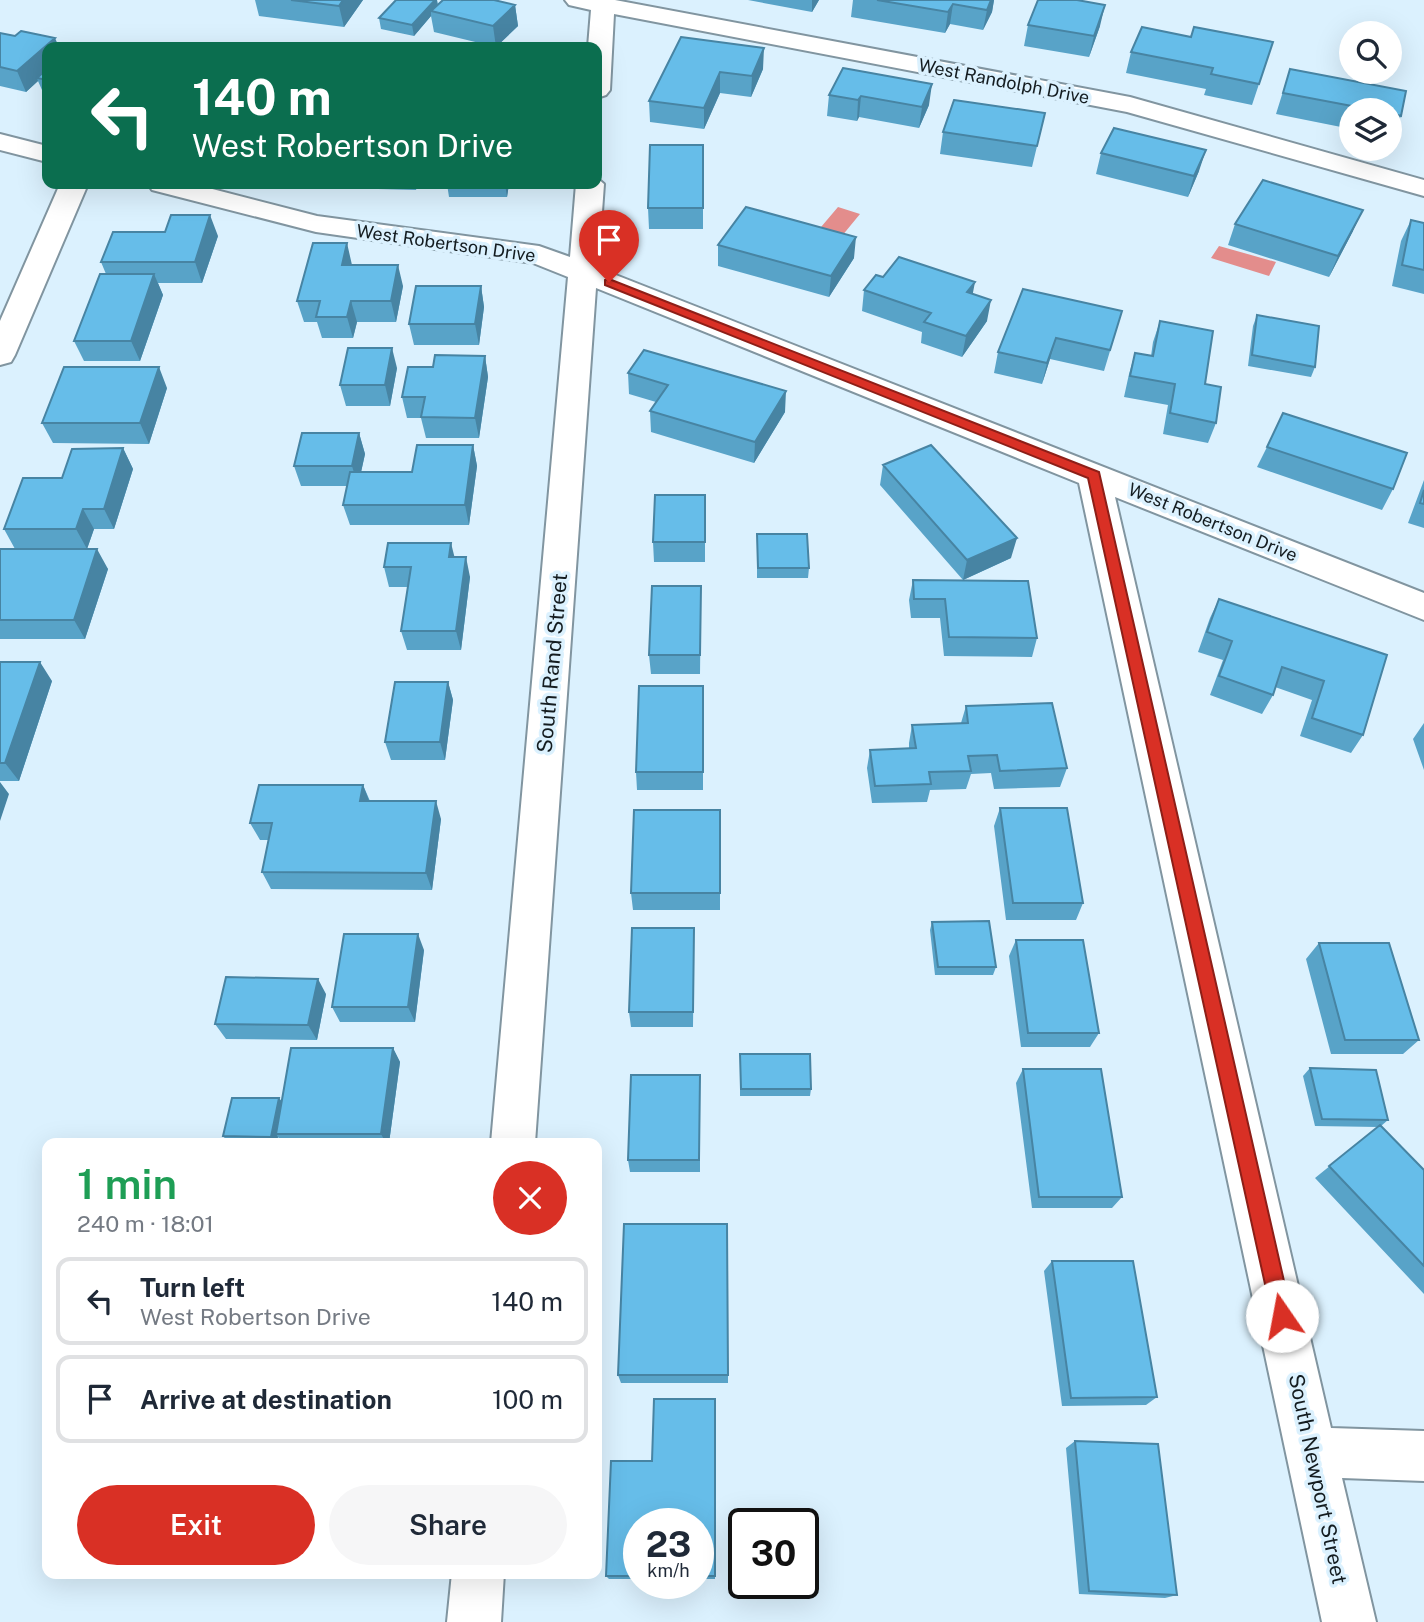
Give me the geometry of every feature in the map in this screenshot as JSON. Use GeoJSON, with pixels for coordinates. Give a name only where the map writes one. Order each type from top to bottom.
{"type":"FeatureCollection","features":[{"type":"Feature","properties":{"kind":"street","name":"West Randolph Drive"},"geometry":{"type":"LineString","coordinates":[[577,0],[1130,105],[1424,188]]}},
{"type":"Feature","properties":{"kind":"street"},"geometry":{"type":"LineString","coordinates":[[600,42],[603,5]]}},
{"type":"Feature","properties":{"kind":"street"},"geometry":{"type":"LineString","coordinates":[[0,142],[42,153]]}},
{"type":"Feature","properties":{"kind":"street"},"geometry":{"type":"LineString","coordinates":[[0,355],[72,189]]}},
{"type":"Feature","properties":{"kind":"street","name":"West Robertson Drive"},"geometry":{"type":"LineString","coordinates":[[181,189],[316,224],[539,255],[1424,607]]}},
{"type":"Feature","properties":{"kind":"street","name":"South Rand Street"},"geometry":{"type":"LineString","coordinates":[[513,1138],[590,189]]}},
{"type":"Feature","properties":{"kind":"street","name":"South Newport Street"},"geometry":{"type":"LineString","coordinates":[[1094,475],[1349,1622]]}},
{"type":"Feature","properties":{"kind":"street"},"geometry":{"type":"LineString","coordinates":[[1312,1452],[1424,1456]]}},
{"type":"Feature","properties":{"kind":"street"},"geometry":{"type":"LineString","coordinates":[[474,1622],[478,1579]]}},
{"type":"Feature","properties":{"kind":"shaded area"},"geometry":{"type":"Polygon","coordinates":[[[838,207],[860,214],[832,248],[810,240],[838,207]]]}},
{"type":"Feature","properties":{"kind":"shaded area"},"geometry":{"type":"Polygon","coordinates":[[[1219,246],[1276,262],[1269,276],[1211,258],[1219,246]]]}},
{"type":"Feature","properties":{"kind":"building"},"geometry":{"type":"Polygon","coordinates":[[[291,0],[343,0],[339,6],[291,0]]]}},
{"type":"Feature","properties":{"kind":"building"},"geometry":{"type":"Polygon","coordinates":[[[396,0],[435,0],[412,25],[379,18],[396,0]]]}},
{"type":"Feature","properties":{"kind":"building"},"geometry":{"type":"Polygon","coordinates":[[[443,0],[494,0],[515,5],[493,26],[431,11],[443,0]]]}},
{"type":"Feature","properties":{"kind":"building"},"geometry":{"type":"Polygon","coordinates":[[[877,0],[991,0],[987,10],[953,4],[948,12],[877,0]]]}},
{"type":"Feature","properties":{"kind":"building"},"geometry":{"type":"Polygon","coordinates":[[[1038,0],[1077,0],[1105,5],[1094,36],[1028,25],[1038,0]]]}},
{"type":"Feature","properties":{"kind":"building"},"geometry":{"type":"Polygon","coordinates":[[[1142,27],[1191,37],[1194,27],[1273,42],[1259,84],[1211,74],[1213,68],[1131,52],[1142,27]]]}},
{"type":"Feature","properties":{"kind":"building"},"geometry":{"type":"Polygon","coordinates":[[[21,31],[55,38],[50,42],[42,42],[42,49],[17,71],[0,67],[0,33],[15,36],[21,31]]]}},
{"type":"Feature","properties":{"kind":"building"},"geometry":{"type":"Polygon","coordinates":[[[681,37],[764,48],[752,76],[720,72],[704,108],[649,101],[681,37]]]}},
{"type":"Feature","properties":{"kind":"building"},"geometry":{"type":"Polygon","coordinates":[[[843,68],[932,84],[922,107],[861,96],[858,100],[829,95],[843,68]]]}},
{"type":"Feature","properties":{"kind":"building"},"geometry":{"type":"Polygon","coordinates":[[[1290,69],[1339,78],[1339,84],[1369,84],[1406,91],[1402,111],[1402,98],[1339,98],[1339,104],[1283,93],[1290,69]]]}},
{"type":"Feature","properties":{"kind":"building"},"geometry":{"type":"Polygon","coordinates":[[[954,100],[1045,113],[1037,146],[943,132],[954,100]]]}},
{"type":"Feature","properties":{"kind":"building"},"geometry":{"type":"Polygon","coordinates":[[[1114,128],[1206,150],[1194,176],[1101,153],[1114,128]]]}},
{"type":"Feature","properties":{"kind":"building"},"geometry":{"type":"Polygon","coordinates":[[[650,145],[703,145],[703,208],[648,208],[650,145]]]}},
{"type":"Feature","properties":{"kind":"building"},"geometry":{"type":"Polygon","coordinates":[[[1263,180],[1363,210],[1338,256],[1235,224],[1263,180]]]}},
{"type":"Feature","properties":{"kind":"building"},"geometry":{"type":"Polygon","coordinates":[[[746,207],[856,237],[831,276],[718,245],[746,207]]]}},
{"type":"Feature","properties":{"kind":"building"},"geometry":{"type":"Polygon","coordinates":[[[171,215],[210,215],[195,262],[101,262],[113,232],[165,232],[171,215]]]}},
{"type":"Feature","properties":{"kind":"building"},"geometry":{"type":"Polygon","coordinates":[[[1411,220],[1424,223],[1424,270],[1402,265],[1411,220]]]}},
{"type":"Feature","properties":{"kind":"building"},"geometry":{"type":"Polygon","coordinates":[[[313,243],[347,243],[342,265],[398,265],[391,301],[351,301],[347,317],[316,317],[320,301],[297,301],[313,243]]]}},
{"type":"Feature","properties":{"kind":"building"},"geometry":{"type":"Polygon","coordinates":[[[899,257],[975,282],[967,292],[991,300],[966,336],[924,322],[931,313],[864,290],[876,275],[883,277],[899,257]]]}},
{"type":"Feature","properties":{"kind":"building"},"geometry":{"type":"Polygon","coordinates":[[[100,274],[154,274],[131,341],[74,341],[100,274]]]}},
{"type":"Feature","properties":{"kind":"building"},"geometry":{"type":"Polygon","coordinates":[[[416,286],[481,286],[475,324],[409,324],[416,286]]]}},
{"type":"Feature","properties":{"kind":"building"},"geometry":{"type":"Polygon","coordinates":[[[1023,289],[1122,311],[1110,350],[1056,338],[1047,363],[998,352],[1023,289]]]}},
{"type":"Feature","properties":{"kind":"building"},"geometry":{"type":"Polygon","coordinates":[[[1257,315],[1319,326],[1315,367],[1252,355],[1257,315]]]}},
{"type":"Feature","properties":{"kind":"building"},"geometry":{"type":"Polygon","coordinates":[[[1160,321],[1213,331],[1205,384],[1221,387],[1216,423],[1170,413],[1175,384],[1130,376],[1135,353],[1153,356],[1160,321]]]}},
{"type":"Feature","properties":{"kind":"building"},"geometry":{"type":"Polygon","coordinates":[[[348,348],[392,348],[385,385],[340,385],[348,348]]]}},
{"type":"Feature","properties":{"kind":"building"},"geometry":{"type":"Polygon","coordinates":[[[644,350],[786,391],[755,442],[650,411],[668,385],[628,373],[644,350]]]}},
{"type":"Feature","properties":{"kind":"building"},"geometry":{"type":"Polygon","coordinates":[[[435,355],[485,356],[475,418],[421,417],[425,397],[402,397],[408,367],[433,367],[435,355]]]}},
{"type":"Feature","properties":{"kind":"building"},"geometry":{"type":"Polygon","coordinates":[[[64,367],[159,367],[140,423],[42,423],[64,367]]]}},
{"type":"Feature","properties":{"kind":"building"},"geometry":{"type":"Polygon","coordinates":[[[1283,413],[1407,453],[1393,489],[1267,447],[1283,413]]]}},
{"type":"Feature","properties":{"kind":"building"},"geometry":{"type":"Polygon","coordinates":[[[302,433],[359,433],[352,466],[294,466],[302,433]]]}},
{"type":"Feature","properties":{"kind":"building"},"geometry":{"type":"Polygon","coordinates":[[[417,445],[473,445],[465,505],[343,505],[350,472],[412,472],[417,445]]]}},
{"type":"Feature","properties":{"kind":"building"},"geometry":{"type":"Polygon","coordinates":[[[931,445],[1017,538],[967,560],[883,465],[931,445]]]}},
{"type":"Feature","properties":{"kind":"building"},"geometry":{"type":"Polygon","coordinates":[[[123,448],[104,509],[83,509],[76,529],[4,529],[23,478],[62,478],[72,449],[123,448]]]}},
{"type":"Feature","properties":{"kind":"building"},"geometry":{"type":"Polygon","coordinates":[[[655,495],[705,495],[705,542],[653,542],[655,495]]]}},
{"type":"Feature","properties":{"kind":"building"},"geometry":{"type":"Polygon","coordinates":[[[757,534],[807,534],[809,568],[758,568],[757,534]]]}},
{"type":"Feature","properties":{"kind":"building"},"geometry":{"type":"Polygon","coordinates":[[[388,543],[451,543],[449,557],[466,557],[456,631],[401,631],[411,567],[384,567],[388,543]]]}},
{"type":"Feature","properties":{"kind":"building"},"geometry":{"type":"Polygon","coordinates":[[[0,549],[97,549],[74,620],[0,620],[0,549]]]}},
{"type":"Feature","properties":{"kind":"building"},"geometry":{"type":"Polygon","coordinates":[[[913,580],[1028,581],[1037,638],[949,637],[945,599],[914,599],[913,580]]]}},
{"type":"Feature","properties":{"kind":"building"},"geometry":{"type":"Polygon","coordinates":[[[652,586],[701,586],[700,655],[649,655],[652,586]]]}},
{"type":"Feature","properties":{"kind":"building"},"geometry":{"type":"Polygon","coordinates":[[[1219,599],[1387,655],[1363,735],[1312,718],[1324,681],[1282,667],[1273,695],[1219,676],[1232,641],[1207,632],[1219,599]]]}},
{"type":"Feature","properties":{"kind":"building"},"geometry":{"type":"Polygon","coordinates":[[[0,662],[40,662],[5,763],[0,763],[0,662]]]}},
{"type":"Feature","properties":{"kind":"building"},"geometry":{"type":"Polygon","coordinates":[[[395,682],[448,682],[440,742],[385,742],[395,682]]]}},
{"type":"Feature","properties":{"kind":"building"},"geometry":{"type":"Polygon","coordinates":[[[639,686],[703,686],[703,772],[636,772],[639,686]]]}},
{"type":"Feature","properties":{"kind":"building"},"geometry":{"type":"Polygon","coordinates":[[[1052,703],[1067,768],[1000,771],[997,755],[968,756],[971,771],[929,772],[931,784],[875,786],[870,750],[916,748],[912,725],[968,723],[966,706],[1052,703]]]}},
{"type":"Feature","properties":{"kind":"building"},"geometry":{"type":"Polygon","coordinates":[[[259,785],[363,785],[360,801],[436,801],[426,873],[262,872],[272,823],[250,823],[259,785]]]}},
{"type":"Feature","properties":{"kind":"building"},"geometry":{"type":"Polygon","coordinates":[[[1000,808],[1067,808],[1083,903],[1013,903],[1000,808]]]}},
{"type":"Feature","properties":{"kind":"building"},"geometry":{"type":"Polygon","coordinates":[[[634,810],[720,810],[720,893],[631,893],[634,810]]]}},
{"type":"Feature","properties":{"kind":"building"},"geometry":{"type":"Polygon","coordinates":[[[989,921],[996,967],[938,967],[932,922],[989,921]]]}},
{"type":"Feature","properties":{"kind":"building"},"geometry":{"type":"Polygon","coordinates":[[[632,928],[694,928],[693,1012],[629,1012],[632,928]]]}},
{"type":"Feature","properties":{"kind":"building"},"geometry":{"type":"Polygon","coordinates":[[[344,934],[418,934],[408,1007],[332,1007],[344,934]]]}},
{"type":"Feature","properties":{"kind":"building"},"geometry":{"type":"Polygon","coordinates":[[[1016,940],[1083,940],[1099,1033],[1028,1033],[1016,940]]]}},
{"type":"Feature","properties":{"kind":"building"},"geometry":{"type":"Polygon","coordinates":[[[1319,943],[1389,943],[1419,1040],[1345,1040],[1319,943]]]}},
{"type":"Feature","properties":{"kind":"building"},"geometry":{"type":"Polygon","coordinates":[[[226,977],[318,979],[308,1025],[215,1024],[226,977]]]}},
{"type":"Feature","properties":{"kind":"building"},"geometry":{"type":"Polygon","coordinates":[[[291,1048],[393,1048],[381,1134],[276,1134],[291,1048]]]}},
{"type":"Feature","properties":{"kind":"building"},"geometry":{"type":"Polygon","coordinates":[[[740,1054],[810,1054],[811,1089],[741,1089],[740,1054]]]}},
{"type":"Feature","properties":{"kind":"building"},"geometry":{"type":"Polygon","coordinates":[[[1310,1068],[1376,1070],[1388,1120],[1322,1119],[1310,1068]]]}},
{"type":"Feature","properties":{"kind":"building"},"geometry":{"type":"Polygon","coordinates":[[[1023,1069],[1101,1069],[1122,1197],[1039,1197],[1023,1069]]]}},
{"type":"Feature","properties":{"kind":"building"},"geometry":{"type":"Polygon","coordinates":[[[631,1075],[700,1075],[699,1160],[628,1160],[631,1075]]]}},
{"type":"Feature","properties":{"kind":"building"},"geometry":{"type":"Polygon","coordinates":[[[232,1098],[279,1098],[271,1137],[223,1136],[232,1098]]]}},
{"type":"Feature","properties":{"kind":"building"},"geometry":{"type":"Polygon","coordinates":[[[1380,1125],[1424,1170],[1424,1266],[1329,1166],[1380,1125]]]}},
{"type":"Feature","properties":{"kind":"building"},"geometry":{"type":"Polygon","coordinates":[[[624,1224],[727,1224],[728,1375],[618,1375],[624,1224]]]}},
{"type":"Feature","properties":{"kind":"building"},"geometry":{"type":"Polygon","coordinates":[[[1052,1261],[1133,1261],[1157,1397],[1071,1398],[1052,1261]]]}},
{"type":"Feature","properties":{"kind":"building"},"geometry":{"type":"Polygon","coordinates":[[[654,1399],[715,1399],[715,1576],[714,1508],[623,1508],[623,1576],[606,1576],[611,1461],[652,1461],[654,1399]]]}},
{"type":"Feature","properties":{"kind":"building"},"geometry":{"type":"Polygon","coordinates":[[[1075,1441],[1158,1444],[1177,1595],[1089,1591],[1075,1441]]]}},
{"type":"Feature","properties":{"kind":"route"},"geometry":{"type":"LineString","coordinates":[[609,282],[1094,475],[1282,1316]]}}]}
